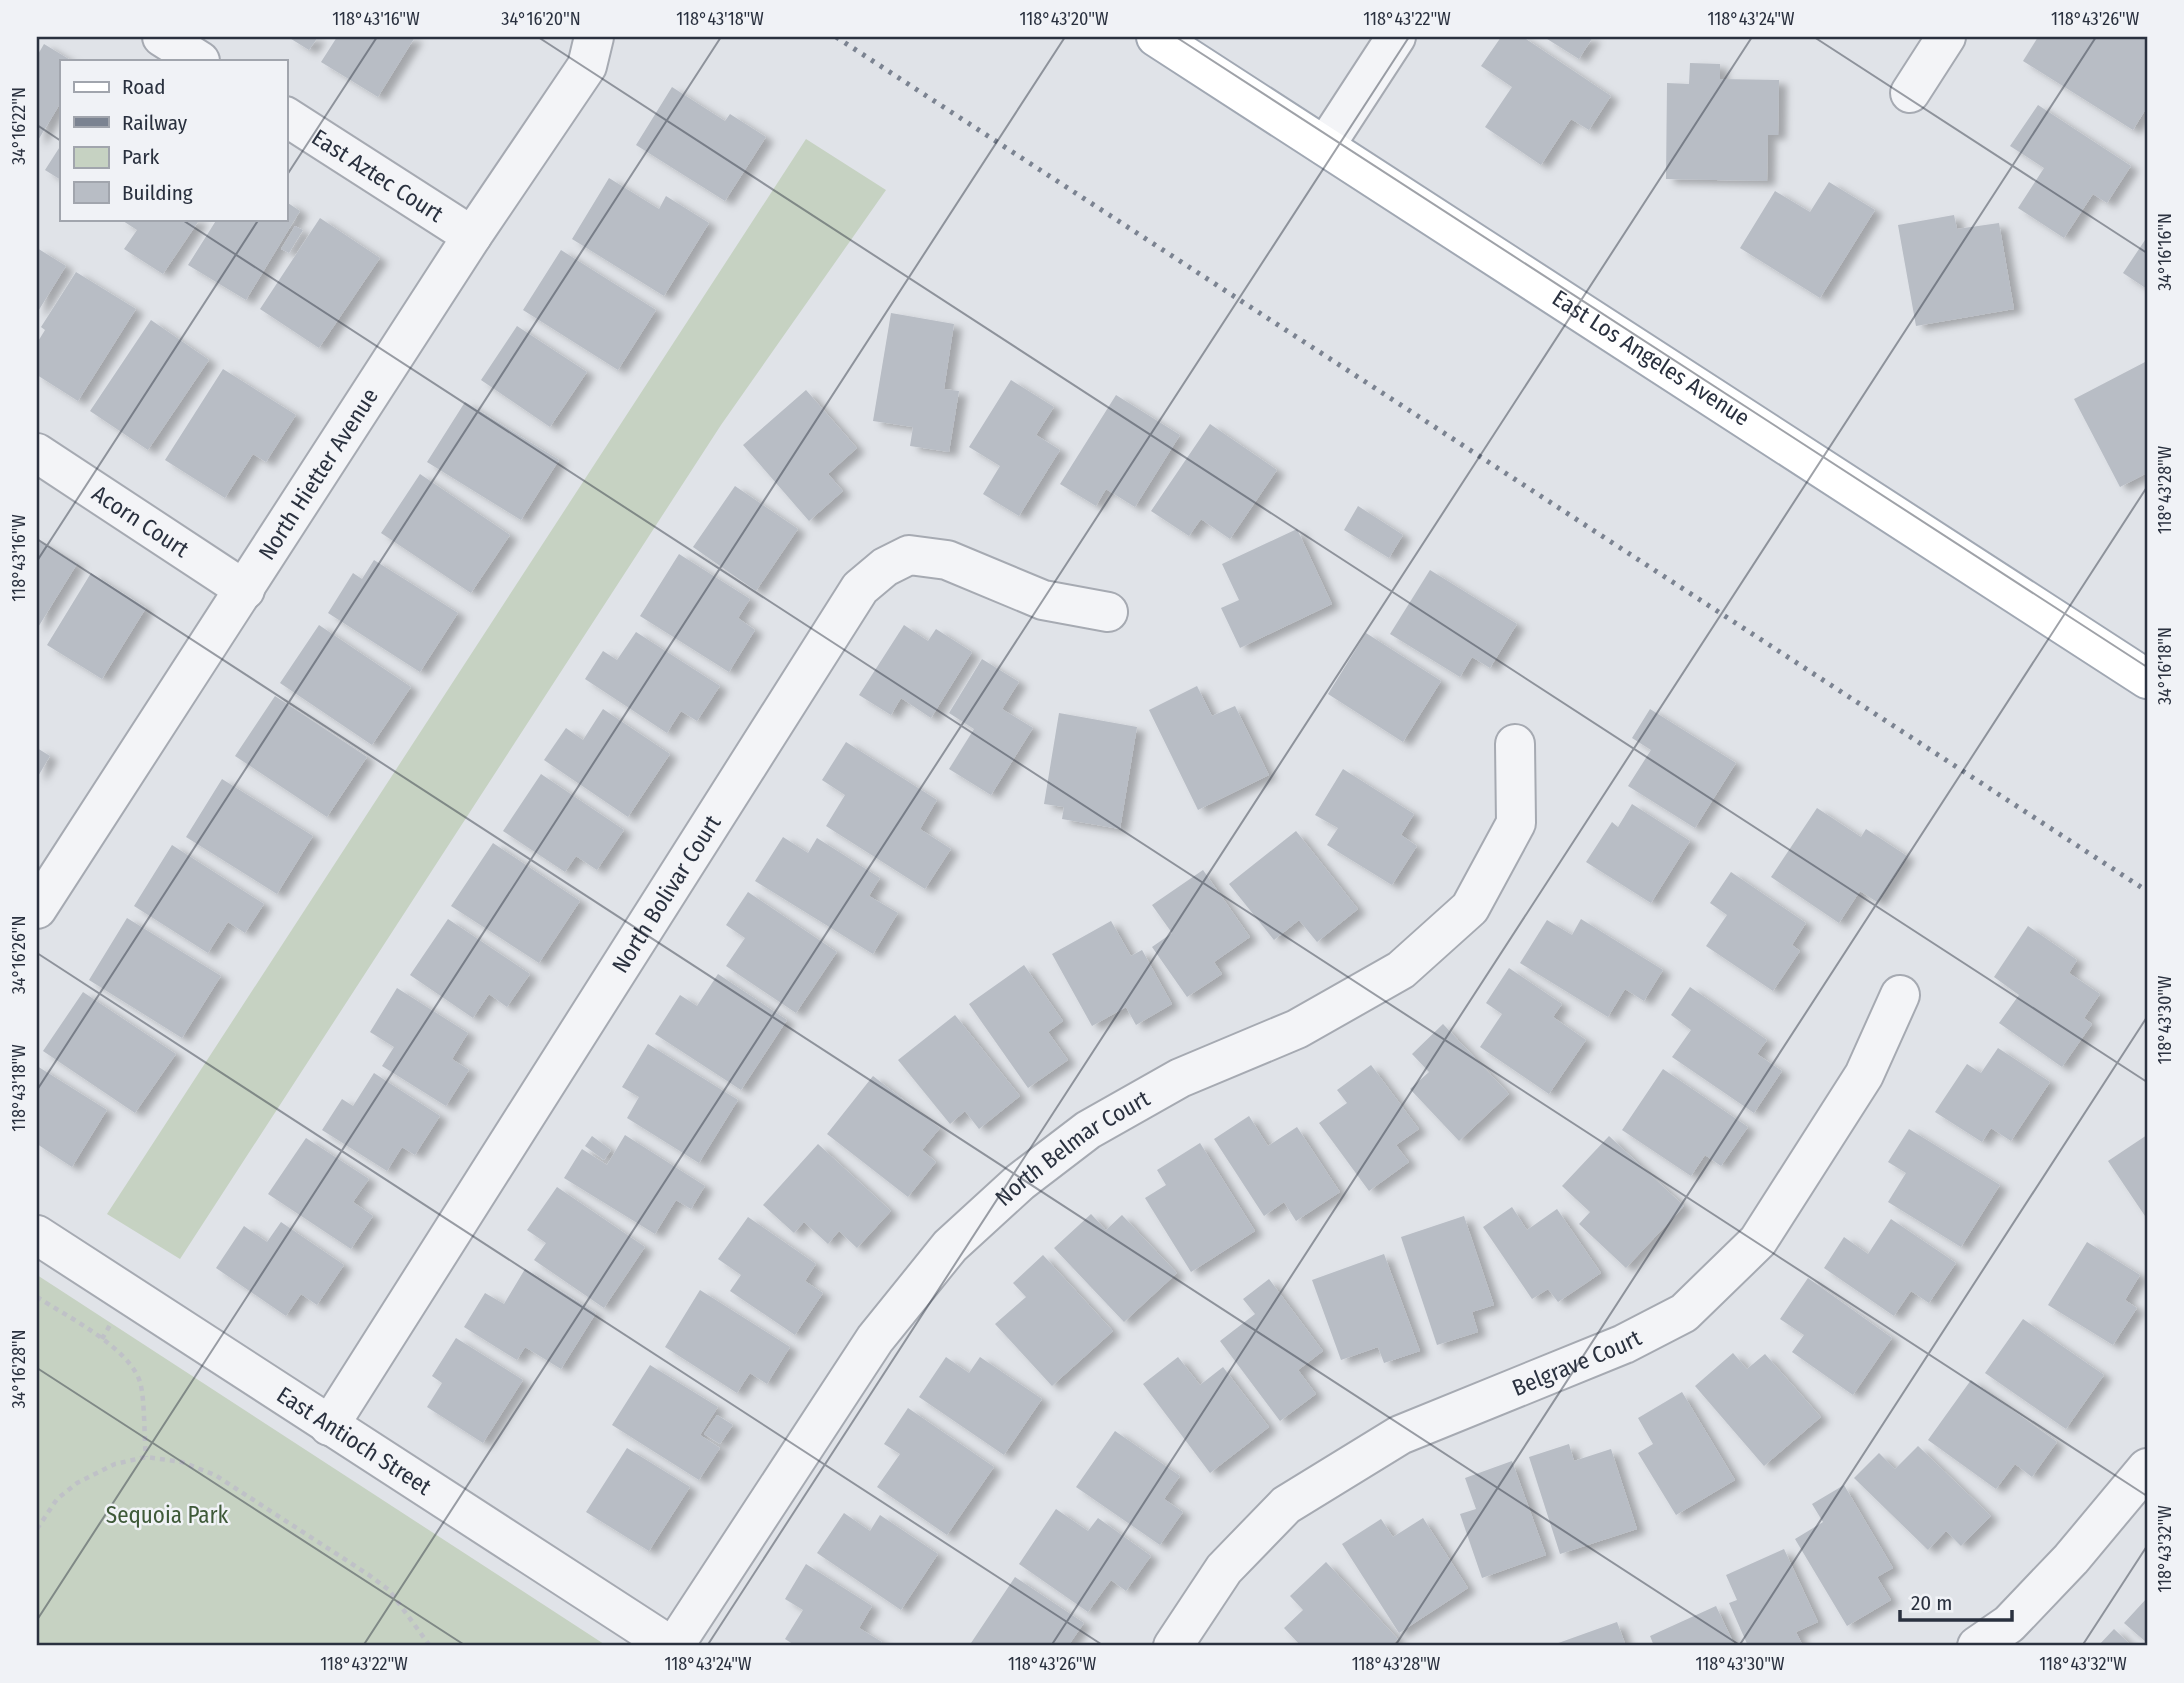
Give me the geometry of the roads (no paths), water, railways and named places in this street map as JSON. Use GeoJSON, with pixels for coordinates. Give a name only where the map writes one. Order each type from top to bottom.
{"type":"FeatureCollection","features":[{"type":"Feature","properties":{"kind":"main road","name":"East Los Angeles Avenue"},"geometry":{"type":"LineString","coordinates":[[1156,37],[2147,679]]}},
{"type":"Feature","properties":{"kind":"street"},"geometry":{"type":"LineString","coordinates":[[162,37],[198,60]]}},
{"type":"Feature","properties":{"kind":"street","name":"North Hietter Avenue"},"geometry":{"type":"LineString","coordinates":[[37,909],[472,236],[587,66],[594,37]]}},
{"type":"Feature","properties":{"kind":"street"},"geometry":{"type":"LineString","coordinates":[[1325,146],[1396,37]]}},
{"type":"Feature","properties":{"kind":"street"},"geometry":{"type":"LineString","coordinates":[[1910,93],[1946,37]]}},
{"type":"Feature","properties":{"kind":"street","name":"East Aztec Court"},"geometry":{"type":"LineString","coordinates":[[287,117],[472,236]]}},
{"type":"Feature","properties":{"kind":"street","name":"Acorn Court"},"geometry":{"type":"LineString","coordinates":[[37,453],[245,590]]}},
{"type":"Feature","properties":{"kind":"street","name":"North Bolivar Court"},"geometry":{"type":"LineString","coordinates":[[329,1426],[860,588],[885,567],[909,555],[947,560],[1042,600],[1108,612]]}},
{"type":"Feature","properties":{"kind":"street","name":"North Belmar Court"},"geometry":{"type":"LineString","coordinates":[[672,1646],[874,1339],[950,1246],[1020,1182],[1088,1130],[1180,1078],[1297,1028],[1401,970],[1470,908],[1516,823],[1515,744]]}},
{"type":"Feature","properties":{"kind":"street","name":"Belgrave Court"},"geometry":{"type":"LineString","coordinates":[[1173,1646],[1224,1569],[1286,1504],[1400,1435],[1624,1344],[1684,1312],[1758,1241],[1864,1075],[1900,995]]}},
{"type":"Feature","properties":{"kind":"street","name":"East Antioch Street"},"geometry":{"type":"LineString","coordinates":[[37,1235],[672,1646]]}},
{"type":"Feature","properties":{"kind":"street"},"geometry":{"type":"LineString","coordinates":[[1977,1646],[2009,1624],[2062,1568],[2147,1468]]}},
{"type":"Feature","properties":{"kind":"railway"},"geometry":{"type":"LineString","coordinates":[[836,37],[2147,891]]}},
{"type":"Feature","properties":{"kind":"park label","name":"Sequoia Park"},"geometry":{"type":"Point","coordinates":[167,1515]}}]}
